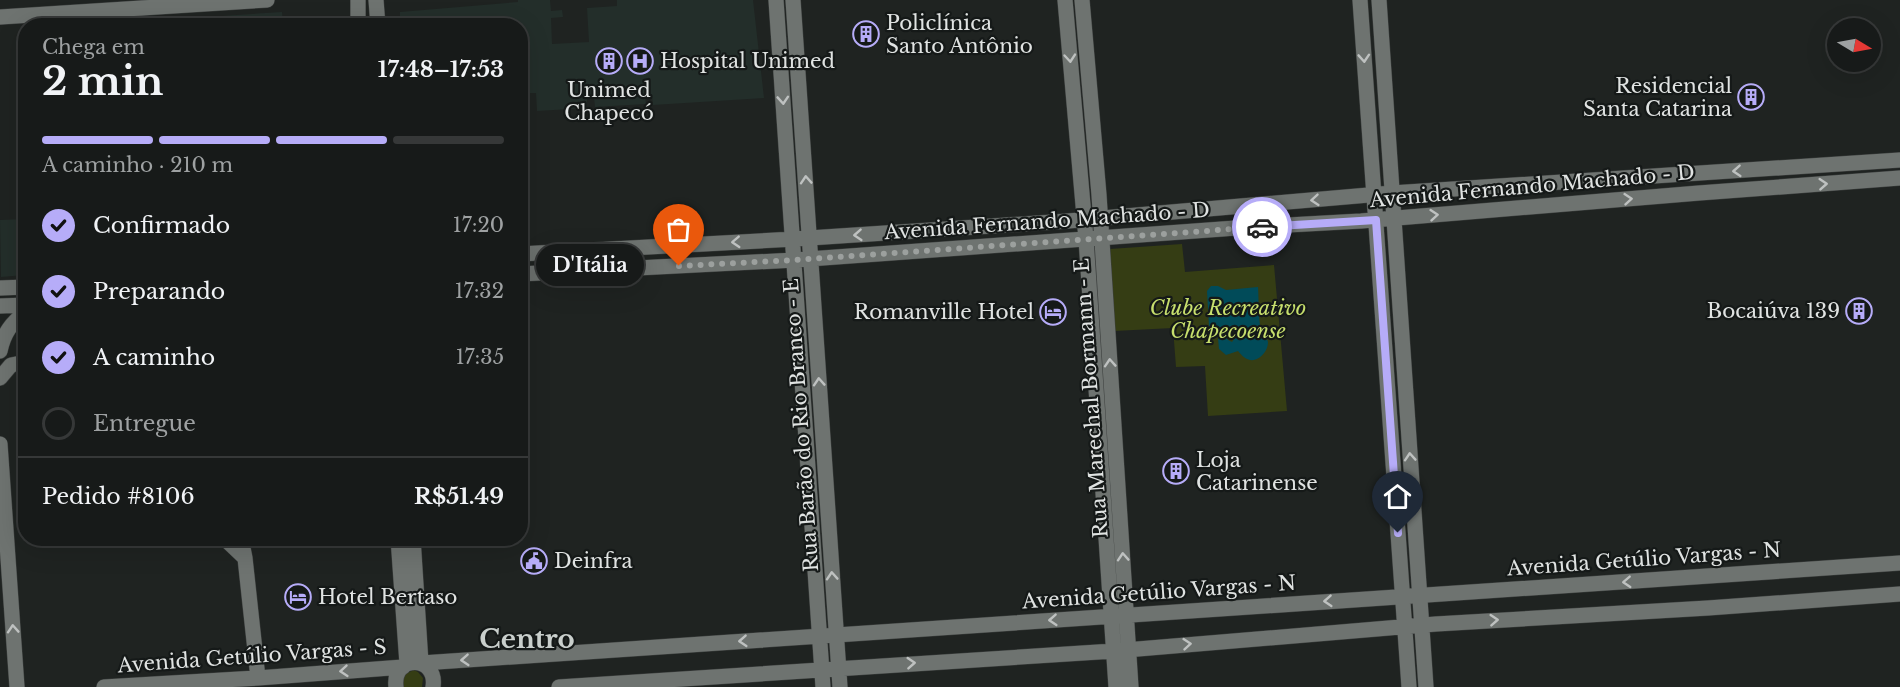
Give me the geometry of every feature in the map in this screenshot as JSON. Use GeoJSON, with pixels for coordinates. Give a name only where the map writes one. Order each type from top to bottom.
{"type":"FeatureCollection","features":[{"type":"Feature","properties":{"kind":"street"},"geometry":{"type":"LineString","coordinates":[[0,17],[267,0]]}},
{"type":"Feature","properties":{"kind":"street"},"geometry":{"type":"LineString","coordinates":[[358,0],[358,18]]}},
{"type":"Feature","properties":{"kind":"street"},"geometry":{"type":"LineString","coordinates":[[376,0],[377,18]]}},
{"type":"Feature","properties":{"kind":"street","name":"Rua Barão do Rio Branco - E"},"geometry":{"type":"LineString","coordinates":[[776,0],[802,239],[811,259],[840,687]]}},
{"type":"Feature","properties":{"kind":"street","name":"Rua Barão do Rio Branco - E"},"geometry":{"type":"LineString","coordinates":[[793,0],[802,239],[795,260],[823,687]]}},
{"type":"Feature","properties":{"kind":"street","name":"Rua Marechal Bormann - E"},"geometry":{"type":"LineString","coordinates":[[1065,0],[1119,616]]}},
{"type":"Feature","properties":{"kind":"street","name":"Rua Marechal Bormann - E"},"geometry":{"type":"LineString","coordinates":[[1082,0],[1102,238],[1119,616]]}},
{"type":"Feature","properties":{"kind":"street"},"geometry":{"type":"LineString","coordinates":[[1360,0],[1408,687]]}},
{"type":"Feature","properties":{"kind":"street"},"geometry":{"type":"LineString","coordinates":[[1379,0],[1426,687]]}},
{"type":"Feature","properties":{"kind":"street","name":"Avenida Fernando Machado - D"},"geometry":{"type":"LineString","coordinates":[[528,254],[802,239],[1100,218],[1373,195],[1900,160]]}},
{"type":"Feature","properties":{"kind":"street"},"geometry":{"type":"LineString","coordinates":[[1081,178],[1098,177]]}},
{"type":"Feature","properties":{"kind":"street","name":"Avenida Fernando Machado - D"},"geometry":{"type":"LineString","coordinates":[[528,274],[811,259],[1376,220],[1900,178]]}},
{"type":"Feature","properties":{"kind":"street"},"geometry":{"type":"LineString","coordinates":[[0,288],[18,287]]}},
{"type":"Feature","properties":{"kind":"street"},"geometry":{"type":"LineString","coordinates":[[0,306],[18,305]]}},
{"type":"Feature","properties":{"kind":"street"},"geometry":{"type":"LineString","coordinates":[[0,351],[4,334],[18,319]]}},
{"type":"Feature","properties":{"kind":"street"},"geometry":{"type":"LineString","coordinates":[[0,378],[11,365],[18,364]]}},
{"type":"Feature","properties":{"kind":"street"},"geometry":{"type":"LineString","coordinates":[[0,444],[17,687]]}},
{"type":"Feature","properties":{"kind":"street"},"geometry":{"type":"LineString","coordinates":[[232,546],[245,558]]}},
{"type":"Feature","properties":{"kind":"street"},"geometry":{"type":"LineString","coordinates":[[243,546],[258,678]]}},
{"type":"Feature","properties":{"kind":"street"},"geometry":{"type":"LineString","coordinates":[[399,546],[413,664]]}},
{"type":"Feature","properties":{"kind":"street"},"geometry":{"type":"LineString","coordinates":[[412,546],[413,664]]}},
{"type":"Feature","properties":{"kind":"street","name":"Avenida Getúlio Vargas - N"},"geometry":{"type":"LineString","coordinates":[[413,664],[1900,563]]}},
{"type":"Feature","properties":{"kind":"street"},"geometry":{"type":"LineString","coordinates":[[559,687],[1121,650],[1422,625],[1900,594]]}},
{"type":"Feature","properties":{"kind":"street"},"geometry":{"type":"LineString","coordinates":[[1116,687],[1121,650],[1119,616]]}},
{"type":"Feature","properties":{"kind":"street"},"geometry":{"type":"LineString","coordinates":[[1121,650],[1131,687]]}},
{"type":"Feature","properties":{"kind":"street"},"geometry":{"type":"LineString","coordinates":[[396,687],[397,675],[413,664]]}},
{"type":"Feature","properties":{"kind":"street"},"geometry":{"type":"LineString","coordinates":[[413,664],[431,672],[434,677],[433,687]]}},
{"type":"Feature","properties":{"kind":"street","name":"Avenida Getúlio Vargas - S"},"geometry":{"type":"LineString","coordinates":[[104,687],[258,678],[413,664]]}},
{"type":"Feature","properties":{"kind":"shaded area","name":"Hospital Unimed"},"geometry":{"type":"Polygon","coordinates":[[[518,0],[550,0],[551,11],[562,10],[563,17],[551,18],[552,44],[589,42],[587,8],[617,6],[617,0],[753,0],[764,98],[653,105],[652,95],[645,96],[646,104],[595,107],[594,97],[587,97],[587,108],[537,111],[536,93],[528,93],[528,18],[400,18],[400,12],[518,2],[518,0]]]}},
{"type":"Feature","properties":{"kind":"shaded area"},"geometry":{"type":"Polygon","coordinates":[[[282,12],[282,18],[189,18],[282,12]]]}},
{"type":"Feature","properties":{"kind":"shaded area"},"geometry":{"type":"Polygon","coordinates":[[[18,219],[18,276],[1,277],[0,220],[18,219]]]}},
{"type":"Feature","properties":{"kind":"green space","name":"Clube Recreativo Chapecoense"},"geometry":{"type":"Polygon","coordinates":[[[1182,244],[1185,272],[1274,265],[1287,411],[1208,416],[1205,366],[1176,367],[1173,328],[1114,331],[1110,249],[1182,244]]]}},
{"type":"Feature","properties":{"kind":"green space"},"geometry":{"type":"Polygon","coordinates":[[[414,670],[423,678],[422,687],[402,687],[403,675],[414,670]]]}},
{"type":"Feature","properties":{"kind":"water"},"geometry":{"type":"Polygon","coordinates":[[[1211,286],[1218,286],[1226,290],[1258,287],[1260,325],[1268,342],[1262,356],[1249,360],[1238,351],[1226,355],[1219,349],[1218,338],[1224,335],[1232,342],[1236,336],[1234,330],[1209,326],[1207,291],[1211,286]]]}},
{"type":"Feature","properties":{"kind":"way so far"},"geometry":{"type":"LineString","coordinates":[[679,266],[1262,227]]}},
{"type":"Feature","properties":{"kind":"place","name":"Policlínica Santo Antônio"},"geometry":{"type":"Point","coordinates":[866,34]}},
{"type":"Feature","properties":{"kind":"place","name":"Unimed Chapecó"},"geometry":{"type":"Point","coordinates":[609,61]}},
{"type":"Feature","properties":{"kind":"place","name":"Hospital Unimed"},"geometry":{"type":"Point","coordinates":[640,61]}},
{"type":"Feature","properties":{"kind":"place","name":"Residencial Santa Catarina"},"geometry":{"type":"Point","coordinates":[1751,97]}},
{"type":"Feature","properties":{"kind":"place","name":"D'Itália"},"geometry":{"type":"Point","coordinates":[679,266]}},
{"type":"Feature","properties":{"kind":"place","name":"Bocaiúva 139"},"geometry":{"type":"Point","coordinates":[1859,311]}},
{"type":"Feature","properties":{"kind":"place","name":"Romanville Hotel"},"geometry":{"type":"Point","coordinates":[1053,312]}},
{"type":"Feature","properties":{"kind":"place","name":"Loja Catarinense"},"geometry":{"type":"Point","coordinates":[1176,471]}},
{"type":"Feature","properties":{"kind":"place","name":"Deinfra"},"geometry":{"type":"Point","coordinates":[534,561]}},
{"type":"Feature","properties":{"kind":"place","name":"Hotel Bertaso"},"geometry":{"type":"Point","coordinates":[298,597]}},
{"type":"Feature","properties":{"kind":"district","name":"Centro"},"geometry":{"type":"Point","coordinates":[527,639]}},
{"type":"Feature","properties":{"kind":"route"},"geometry":{"type":"LineString","coordinates":[[1262,227],[1376,220],[1398,533]]}}]}
